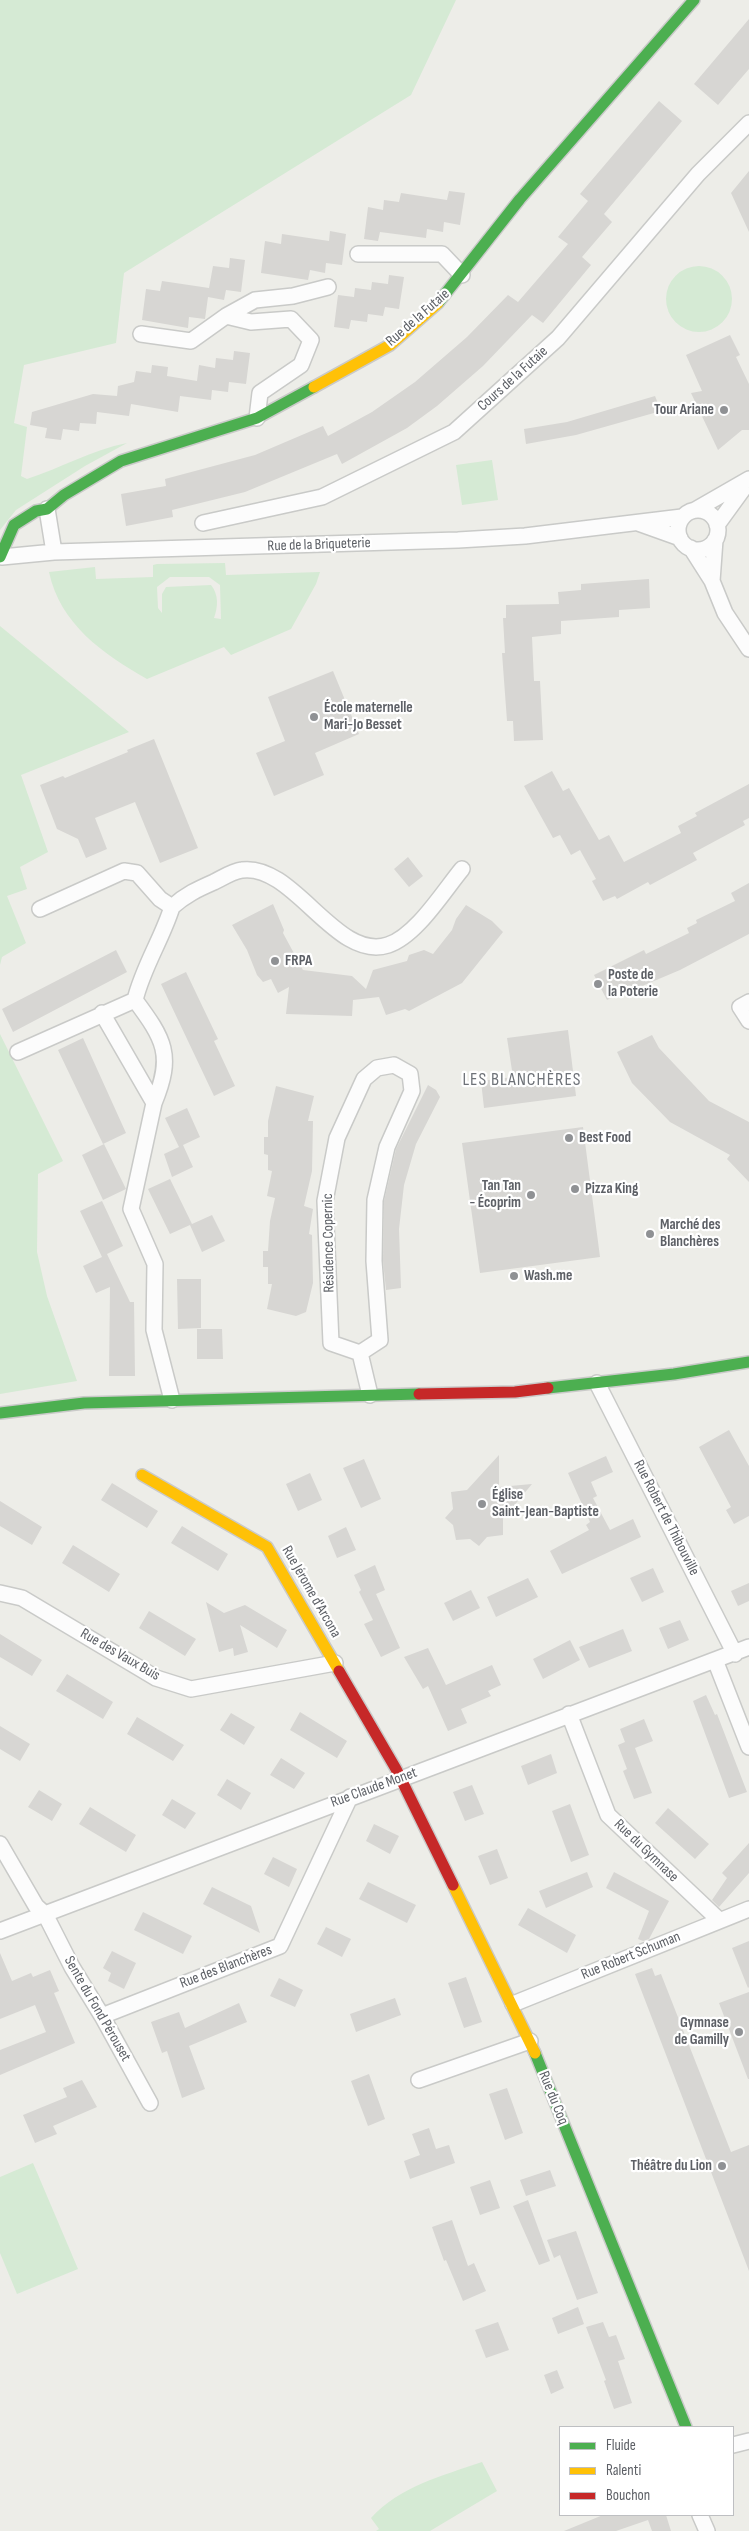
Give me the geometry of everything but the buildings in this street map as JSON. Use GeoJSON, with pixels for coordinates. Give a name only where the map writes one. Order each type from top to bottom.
{"type":"FeatureCollection","features":[{"type":"Feature","properties":{"kind":"street","name":"Rue de la Futaie"},"geometry":{"type":"LineString","coordinates":[[1,557],[14,525],[36,511],[47,509],[64,495],[121,461],[256,418],[390,344],[444,298],[520,199],[694,0]]}},
{"type":"Feature","properties":{"kind":"street","name":"Cours de la Futaie"},"geometry":{"type":"LineString","coordinates":[[203,523],[322,497],[454,432],[558,338],[698,174],[749,123]]}},
{"type":"Feature","properties":{"kind":"street"},"geometry":{"type":"LineString","coordinates":[[358,254],[442,254],[462,274]]}},
{"type":"Feature","properties":{"kind":"street"},"geometry":{"type":"LineString","coordinates":[[141,334],[191,341],[226,316],[255,300],[293,296],[328,286]]}},
{"type":"Feature","properties":{"kind":"street"},"geometry":{"type":"LineString","coordinates":[[226,316],[251,322],[292,320],[311,340],[301,365],[260,393],[256,418]]}},
{"type":"Feature","properties":{"kind":"street","name":"Rue de la Briqueterie"},"geometry":{"type":"LineString","coordinates":[[1,557],[54,552],[467,540],[525,536],[689,513],[749,480]]}},
{"type":"Feature","properties":{"kind":"street","name":"Rue de la Briqueterie"},"geometry":{"type":"LineString","coordinates":[[717,525],[749,480]]}},
{"type":"Feature","properties":{"kind":"street"},"geometry":{"type":"LineString","coordinates":[[47,509],[54,552]]}},
{"type":"Feature","properties":{"kind":"street"},"geometry":{"type":"LineString","coordinates":[[712,581],[717,525],[706,512],[689,513],[678,527],[685,543],[712,581],[725,613],[749,649]]}},
{"type":"Feature","properties":{"kind":"street","name":"Rue de la Briqueterie"},"geometry":{"type":"LineString","coordinates":[[635,522],[685,543]]}},
{"type":"Feature","properties":{"kind":"street"},"geometry":{"type":"LineString","coordinates":[[685,543],[704,549],[715,540]]}},
{"type":"Feature","properties":{"kind":"street"},"geometry":{"type":"LineString","coordinates":[[172,1400],[154,1330],[155,1264],[131,1210],[154,1103],[163,1082],[166,1058],[156,1028],[135,1000],[140,978],[165,931],[172,907],[184,895],[242,870],[267,873],[350,939],[368,946],[388,945],[410,933],[462,869]]}},
{"type":"Feature","properties":{"kind":"street"},"geometry":{"type":"LineString","coordinates":[[40,909],[124,871],[136,873],[160,899],[172,907]]}},
{"type":"Feature","properties":{"kind":"street"},"geometry":{"type":"LineString","coordinates":[[18,1052],[102,1013],[135,1000]]}},
{"type":"Feature","properties":{"kind":"street"},"geometry":{"type":"LineString","coordinates":[[749,1002],[740,1007],[749,1022]]}},
{"type":"Feature","properties":{"kind":"street"},"geometry":{"type":"LineString","coordinates":[[102,1013],[154,1103]]}},
{"type":"Feature","properties":{"kind":"street","name":"Résidence Copernic"},"geometry":{"type":"LineString","coordinates":[[394,1065],[410,1074],[412,1092],[387,1147],[375,1200],[374,1261],[380,1340],[360,1353],[331,1344],[325,1201],[337,1138],[364,1079],[377,1068],[394,1065]]}},
{"type":"Feature","properties":{"kind":"street"},"geometry":{"type":"LineString","coordinates":[[360,1353],[370,1395]]}},
{"type":"Feature","properties":{"kind":"street"},"geometry":{"type":"LineString","coordinates":[[0,1412],[84,1403],[515,1392],[597,1383],[749,1362]]}},
{"type":"Feature","properties":{"kind":"street","name":"Rue Robert de Thibouville"},"geometry":{"type":"LineString","coordinates":[[597,1383],[735,1654]]}},
{"type":"Feature","properties":{"kind":"street","name":"Rue Jérome d'Arcona"},"geometry":{"type":"LineString","coordinates":[[142,1475],[267,1547],[401,1778]]}},
{"type":"Feature","properties":{"kind":"street","name":"Rue des Vaux Buis"},"geometry":{"type":"LineString","coordinates":[[0,1593],[22,1598],[156,1678],[191,1688],[335,1663]]}},
{"type":"Feature","properties":{"kind":"street","name":"Rue Claude Monet"},"geometry":{"type":"LineString","coordinates":[[0,1931],[569,1714],[735,1654],[749,1647]]}},
{"type":"Feature","properties":{"kind":"street"},"geometry":{"type":"LineString","coordinates":[[715,1660],[749,1747]]}},
{"type":"Feature","properties":{"kind":"street","name":"Rue du Gymnase"},"geometry":{"type":"LineString","coordinates":[[569,1714],[608,1815],[719,1920]]}},
{"type":"Feature","properties":{"kind":"street","name":"Rue du Coq"},"geometry":{"type":"LineString","coordinates":[[401,1778],[530,2041],[686,2426]]}},
{"type":"Feature","properties":{"kind":"street","name":"Rue des Blanchères"},"geometry":{"type":"LineString","coordinates":[[102,2016],[280,1946],[350,1797]]}},
{"type":"Feature","properties":{"kind":"street","name":"Sente du Fond Pérouset"},"geometry":{"type":"LineString","coordinates":[[0,1844],[36,1906],[45,1914],[72,1967],[102,2016],[150,2103]]}},
{"type":"Feature","properties":{"kind":"street","name":"Rue Robert Schuman"},"geometry":{"type":"LineString","coordinates":[[513,2004],[749,1909]]}},
{"type":"Feature","properties":{"kind":"street"},"geometry":{"type":"LineString","coordinates":[[419,2080],[530,2041]]}},
{"type":"Feature","properties":{"kind":"street"},"geometry":{"type":"LineString","coordinates":[[734,2445],[749,2440]]}},
{"type":"Feature","properties":{"kind":"street"},"geometry":{"type":"LineString","coordinates":[[700,2516],[707,2531]]}},
{"type":"Feature","properties":{"kind":"green space"},"geometry":{"type":"Polygon","coordinates":[[[0,0],[456,0],[411,95],[124,273],[116,343],[24,365],[14,423],[27,427],[21,476],[27,479],[40,475],[101,450],[127,443],[85,466],[16,510],[0,530],[0,0]]]}},
{"type":"Feature","properties":{"kind":"green space"},"geometry":{"type":"Polygon","coordinates":[[[692,266],[706,266],[718,271],[727,280],[732,292],[730,312],[723,323],[706,332],[692,332],[680,327],[671,318],[666,306],[666,292],[671,280],[680,271],[692,266]]]}},
{"type":"Feature","properties":{"kind":"green space"},"geometry":{"type":"Polygon","coordinates":[[[492,460],[498,500],[462,505],[456,465],[492,460]]]}},
{"type":"Feature","properties":{"kind":"green space"},"geometry":{"type":"Polygon","coordinates":[[[225,563],[226,575],[320,572],[316,584],[291,629],[231,655],[224,647],[147,679],[100,648],[73,622],[55,591],[49,572],[95,567],[96,579],[153,577],[153,565],[225,563]],[[170,577],[157,587],[158,608],[162,613],[162,594],[166,587],[211,585],[217,601],[214,618],[221,619],[220,585],[209,577],[170,577]]]}},
{"type":"Feature","properties":{"kind":"green space"},"geometry":{"type":"Polygon","coordinates":[[[0,626],[129,732],[21,775],[48,852],[20,867],[27,889],[7,896],[26,943],[2,957],[0,965],[0,626]]]}},
{"type":"Feature","properties":{"kind":"green space"},"geometry":{"type":"Polygon","coordinates":[[[0,1034],[63,1161],[38,1174],[37,1252],[47,1296],[77,1381],[0,1394],[0,1034]]]}},
{"type":"Feature","properties":{"kind":"green space"},"geometry":{"type":"Polygon","coordinates":[[[33,2163],[78,2269],[17,2294],[0,2253],[0,2177],[33,2163]]]}},
{"type":"Feature","properties":{"kind":"green space"},"geometry":{"type":"Polygon","coordinates":[[[482,2462],[497,2491],[430,2531],[376,2531],[379,2529],[371,2518],[395,2498],[422,2483],[482,2462]]]}},
{"type":"Feature","properties":{"kind":"traffic: fast"},"geometry":{"type":"LineString","coordinates":[[438,303],[520,199],[694,0]]}},
{"type":"Feature","properties":{"kind":"traffic: fast"},"geometry":{"type":"LineString","coordinates":[[0,557],[14,525],[36,511],[47,509],[64,495],[121,461],[257,418],[314,387]]}},
{"type":"Feature","properties":{"kind":"traffic: fast"},"geometry":{"type":"LineString","coordinates":[[548,1388],[674,1374],[749,1362]]}},
{"type":"Feature","properties":{"kind":"traffic: fast"},"geometry":{"type":"LineString","coordinates":[[0,1413],[84,1403],[419,1394]]}},
{"type":"Feature","properties":{"kind":"traffic: fast"},"geometry":{"type":"LineString","coordinates":[[535,2053],[686,2426]]}},
{"type":"Feature","properties":{"kind":"traffic: slow"},"geometry":{"type":"LineString","coordinates":[[314,387],[390,345],[438,303]]}},
{"type":"Feature","properties":{"kind":"traffic: slow"},"geometry":{"type":"LineString","coordinates":[[142,1475],[267,1547],[339,1671]]}},
{"type":"Feature","properties":{"kind":"traffic: slow"},"geometry":{"type":"LineString","coordinates":[[453,1885],[535,2053]]}},
{"type":"Feature","properties":{"kind":"traffic: jam"},"geometry":{"type":"LineString","coordinates":[[419,1394],[515,1392],[548,1388]]}},
{"type":"Feature","properties":{"kind":"traffic: jam"},"geometry":{"type":"LineString","coordinates":[[339,1671],[396,1769],[453,1885]]}},
{"type":"Feature","properties":{"kind":"place","name":"Tour Ariane"},"geometry":{"type":"Point","coordinates":[724,410]}},
{"type":"Feature","properties":{"kind":"place","name":"École maternelle Mari-Jo Besset"},"geometry":{"type":"Point","coordinates":[314,717]}},
{"type":"Feature","properties":{"kind":"place","name":"FRPA"},"geometry":{"type":"Point","coordinates":[275,961]}},
{"type":"Feature","properties":{"kind":"place","name":"Poste de la Poterie"},"geometry":{"type":"Point","coordinates":[598,984]}},
{"type":"Feature","properties":{"kind":"place","name":"Best Food"},"geometry":{"type":"Point","coordinates":[569,1138]}},
{"type":"Feature","properties":{"kind":"place","name":"Pizza King"},"geometry":{"type":"Point","coordinates":[575,1189]}},
{"type":"Feature","properties":{"kind":"place","name":"Tan Tan - Écoprim"},"geometry":{"type":"Point","coordinates":[531,1195]}},
{"type":"Feature","properties":{"kind":"place","name":"Marché des Blanchères"},"geometry":{"type":"Point","coordinates":[650,1234]}},
{"type":"Feature","properties":{"kind":"place","name":"Wash.me"},"geometry":{"type":"Point","coordinates":[514,1276]}},
{"type":"Feature","properties":{"kind":"place","name":"Église Saint-Jean-Baptiste"},"geometry":{"type":"Point","coordinates":[482,1504]}},
{"type":"Feature","properties":{"kind":"place","name":"Gymnase de Gamilly"},"geometry":{"type":"Point","coordinates":[739,2032]}},
{"type":"Feature","properties":{"kind":"place","name":"Théâtre du Lion"},"geometry":{"type":"Point","coordinates":[722,2166]}},
{"type":"Feature","properties":{"kind":"district","name":"LES BLANCHÈRES"},"geometry":{"type":"Point","coordinates":[522,1080]}}]}
